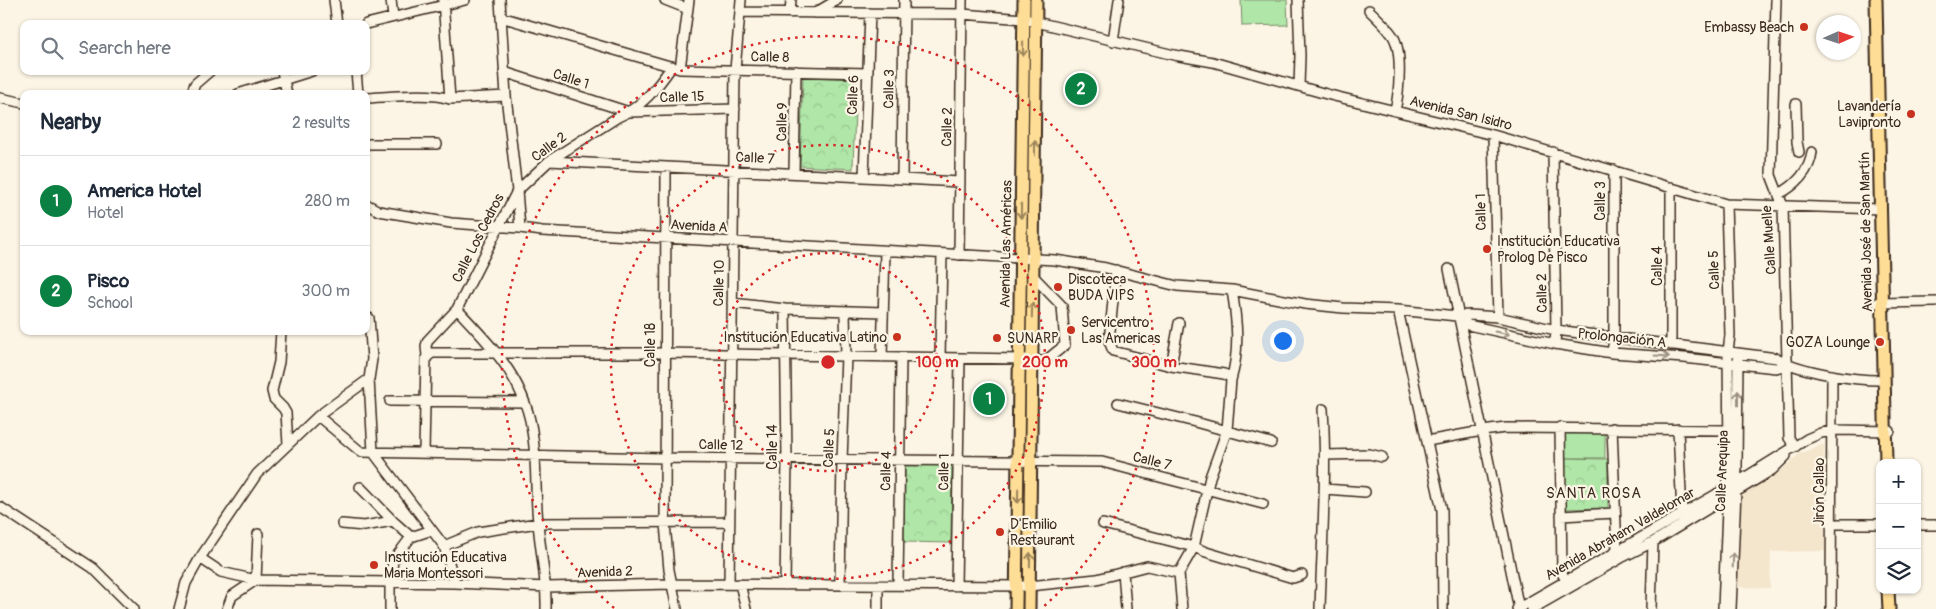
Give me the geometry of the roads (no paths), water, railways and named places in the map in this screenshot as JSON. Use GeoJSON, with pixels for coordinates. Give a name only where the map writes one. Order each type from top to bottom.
{"type":"FeatureCollection","features":[{"type":"Feature","properties":{"kind":"main road","name":"Avenida Las Américas"},"geometry":{"type":"LineString","coordinates":[[1016,609],[1024,0]]}},
{"type":"Feature","properties":{"kind":"main road","name":"Avenida Las Américas"},"geometry":{"type":"LineString","coordinates":[[1029,609],[1036,0]]}},
{"type":"Feature","properties":{"kind":"main road","name":"Avenida José de San Martín"},"geometry":{"type":"LineString","coordinates":[[1876,0],[1884,380],[1891,459]]}},
{"type":"Feature","properties":{"kind":"main road","name":"Avenida José de San Martín"},"geometry":{"type":"LineString","coordinates":[[1883,0],[1883,303],[1888,431],[1886,459]]}},
{"type":"Feature","properties":{"kind":"main road"},"geometry":{"type":"LineString","coordinates":[[1019,392],[1032,392]]}},
{"type":"Feature","properties":{"kind":"main road"},"geometry":{"type":"LineString","coordinates":[[1019,439],[1031,440]]}},
{"type":"Feature","properties":{"kind":"main road"},"geometry":{"type":"LineString","coordinates":[[1888,594],[1889,609]]}},
{"type":"Feature","properties":{"kind":"main road"},"geometry":{"type":"LineString","coordinates":[[1893,594],[1894,609]]}},
{"type":"Feature","properties":{"kind":"street"},"geometry":{"type":"LineString","coordinates":[[334,0],[336,20]]}},
{"type":"Feature","properties":{"kind":"street"},"geometry":{"type":"LineString","coordinates":[[391,0],[393,18]]}},
{"type":"Feature","properties":{"kind":"street"},"geometry":{"type":"LineString","coordinates":[[370,23],[444,2],[464,0]]}},
{"type":"Feature","properties":{"kind":"street","name":"Calle Los Cedros"},"geometry":{"type":"LineString","coordinates":[[424,452],[426,346],[428,340],[456,309],[517,191],[506,96],[500,0]]}},
{"type":"Feature","properties":{"kind":"street"},"geometry":{"type":"LineString","coordinates":[[665,0],[688,5],[676,68]]}},
{"type":"Feature","properties":{"kind":"street","name":"Calle 10"},"geometry":{"type":"LineString","coordinates":[[729,584],[735,70],[741,0]]}},
{"type":"Feature","properties":{"kind":"street"},"geometry":{"type":"LineString","coordinates":[[790,13],[791,0]]}},
{"type":"Feature","properties":{"kind":"street"},"geometry":{"type":"LineString","coordinates":[[814,13],[837,0]]}},
{"type":"Feature","properties":{"kind":"street","name":"Calle 3"},"geometry":{"type":"LineString","coordinates":[[902,179],[904,0]]}},
{"type":"Feature","properties":{"kind":"street","name":"Calle 2"},"geometry":{"type":"LineString","coordinates":[[959,255],[962,0]]}},
{"type":"Feature","properties":{"kind":"street"},"geometry":{"type":"LineString","coordinates":[[1113,41],[1119,0]]}},
{"type":"Feature","properties":{"kind":"street"},"geometry":{"type":"LineString","coordinates":[[1298,0],[1299,86]]}},
{"type":"Feature","properties":{"kind":"street","name":"Calle Muelle"},"geometry":{"type":"LineString","coordinates":[[1776,0],[1771,175],[1783,206],[1789,438],[1792,449]]}},
{"type":"Feature","properties":{"kind":"street"},"geometry":{"type":"LineString","coordinates":[[444,2],[450,99]]}},
{"type":"Feature","properties":{"kind":"street"},"geometry":{"type":"LineString","coordinates":[[1369,10],[1394,37],[1398,53],[1397,101],[1394,111]]}},
{"type":"Feature","properties":{"kind":"street"},"geometry":{"type":"LineString","coordinates":[[740,12],[962,14],[1024,19]]}},
{"type":"Feature","properties":{"kind":"street","name":"Calle 6"},"geometry":{"type":"LineString","coordinates":[[864,177],[870,13]]}},
{"type":"Feature","properties":{"kind":"street","name":"Calle 8"},"geometry":{"type":"LineString","coordinates":[[501,17],[676,68],[868,73]]}},
{"type":"Feature","properties":{"kind":"street","name":"Avenida San Isidro"},"geometry":{"type":"LineString","coordinates":[[1024,19],[1174,55],[1213,62],[1394,111],[1493,135],[1726,204],[1881,209]]}},
{"type":"Feature","properties":{"kind":"street","name":"Calle 2"},"geometry":{"type":"LineString","coordinates":[[517,191],[549,161],[629,112],[652,94],[676,68]]}},
{"type":"Feature","properties":{"kind":"street","name":"Calle 9"},"geometry":{"type":"LineString","coordinates":[[794,173],[796,71]]}},
{"type":"Feature","properties":{"kind":"street","name":"Calle 1"},"geometry":{"type":"LineString","coordinates":[[504,72],[629,112]]}},
{"type":"Feature","properties":{"kind":"street"},"geometry":{"type":"LineString","coordinates":[[192,90],[195,84],[205,75]]}},
{"type":"Feature","properties":{"kind":"street"},"geometry":{"type":"LineString","coordinates":[[356,75],[358,90]]}},
{"type":"Feature","properties":{"kind":"street"},"geometry":{"type":"LineString","coordinates":[[248,90],[283,76],[286,90]]}},
{"type":"Feature","properties":{"kind":"street"},"geometry":{"type":"LineString","coordinates":[[370,98],[414,96],[450,99],[506,96]]}},
{"type":"Feature","properties":{"kind":"street"},"geometry":{"type":"LineString","coordinates":[[0,98],[20,102]]}},
{"type":"Feature","properties":{"kind":"street"},"geometry":{"type":"LineString","coordinates":[[1793,106],[1794,143],[1799,152]]}},
{"type":"Feature","properties":{"kind":"street","name":"Calle 15"},"geometry":{"type":"LineString","coordinates":[[629,112],[735,109]]}},
{"type":"Feature","properties":{"kind":"street","name":"Calle 1"},"geometry":{"type":"LineString","coordinates":[[1493,135],[1498,317]]}},
{"type":"Feature","properties":{"kind":"street"},"geometry":{"type":"LineString","coordinates":[[370,144],[437,144]]}},
{"type":"Feature","properties":{"kind":"street","name":"Calle 2"},"geometry":{"type":"LineString","coordinates":[[1553,152],[1555,344]]}},
{"type":"Feature","properties":{"kind":"street"},"geometry":{"type":"LineString","coordinates":[[1778,194],[1800,178],[1809,164],[1812,152]]}},
{"type":"Feature","properties":{"kind":"street","name":"Calle 7"},"geometry":{"type":"LineString","coordinates":[[549,161],[960,182]]}},
{"type":"Feature","properties":{"kind":"street","name":"Calle 18"},"geometry":{"type":"LineString","coordinates":[[666,167],[664,238],[665,523],[671,584],[677,609]]}},
{"type":"Feature","properties":{"kind":"street","name":"Calle 3"},"geometry":{"type":"LineString","coordinates":[[1612,352],[1614,338],[1614,170]]}},
{"type":"Feature","properties":{"kind":"street","name":"Calle 4"},"geometry":{"type":"LineString","coordinates":[[1671,187],[1671,344]]}},
{"type":"Feature","properties":{"kind":"street"},"geometry":{"type":"LineString","coordinates":[[517,191],[520,228]]}},
{"type":"Feature","properties":{"kind":"street","name":"Calle 5"},"geometry":{"type":"LineString","coordinates":[[1726,204],[1730,335]]}},
{"type":"Feature","properties":{"kind":"street","name":"Avenida A"},"geometry":{"type":"LineString","coordinates":[[370,206],[379,211],[451,223],[542,231],[1055,260],[1116,270]]}},
{"type":"Feature","properties":{"kind":"street"},"geometry":{"type":"LineString","coordinates":[[882,357],[885,251]]}},
{"type":"Feature","properties":{"kind":"street"},"geometry":{"type":"LineString","coordinates":[[940,358],[942,254]]}},
{"type":"Feature","properties":{"kind":"street"},"geometry":{"type":"LineString","coordinates":[[1449,269],[1457,316],[1518,609]]}},
{"type":"Feature","properties":{"kind":"street"},"geometry":{"type":"LineString","coordinates":[[1116,270],[1110,346],[1113,351],[1171,366],[1224,374],[1229,376],[1231,380]]}},
{"type":"Feature","properties":{"kind":"street","name":"Prolongación A"},"geometry":{"type":"LineString","coordinates":[[1116,270],[1177,286],[1232,290],[1305,304],[1457,316],[1498,317],[1556,330],[1688,345],[1778,358],[1788,365],[1832,375],[1884,380]]}},
{"type":"Feature","properties":{"kind":"street"},"geometry":{"type":"LineString","coordinates":[[427,356],[435,353],[497,352],[664,353],[1020,358],[1044,362],[1064,346],[1065,343],[1062,306],[1033,276]]}},
{"type":"Feature","properties":{"kind":"street"},"geometry":{"type":"LineString","coordinates":[[1182,609],[1179,573],[1194,547],[1207,489],[1227,430],[1231,380],[1236,362],[1237,340],[1237,317],[1232,290]]}},
{"type":"Feature","properties":{"kind":"street"},"geometry":{"type":"LineString","coordinates":[[1883,303],[1936,302]]}},
{"type":"Feature","properties":{"kind":"street"},"geometry":{"type":"LineString","coordinates":[[732,303],[785,309],[883,312]]}},
{"type":"Feature","properties":{"kind":"street"},"geometry":{"type":"LineString","coordinates":[[456,309],[497,352],[513,377],[532,427],[538,523],[547,588],[546,609]]}},
{"type":"Feature","properties":{"kind":"street","name":"Calle 14"},"geometry":{"type":"LineString","coordinates":[[784,585],[787,459],[785,309]]}},
{"type":"Feature","properties":{"kind":"street"},"geometry":{"type":"LineString","coordinates":[[1398,310],[1442,510],[1443,609]]}},
{"type":"Feature","properties":{"kind":"street","name":"Calle 5"},"geometry":{"type":"LineString","coordinates":[[840,585],[846,356],[845,312]]}},
{"type":"Feature","properties":{"kind":"street","name":"Prolongación A"},"geometry":{"type":"LineString","coordinates":[[1457,316],[1468,325],[1555,344],[1612,352],[1776,368],[1788,365]]}},
{"type":"Feature","properties":{"kind":"street"},"geometry":{"type":"LineString","coordinates":[[1171,366],[1180,323]]}},
{"type":"Feature","properties":{"kind":"street"},"geometry":{"type":"LineString","coordinates":[[370,332],[372,359],[369,379],[374,452],[444,546],[455,583]]}},
{"type":"Feature","properties":{"kind":"street"},"geometry":{"type":"LineString","coordinates":[[281,335],[279,362],[272,391],[274,399],[286,413],[288,444]]}},
{"type":"Feature","properties":{"kind":"street","name":"Calle Arequipa"},"geometry":{"type":"LineString","coordinates":[[1730,335],[1733,352],[1731,609]]}},
{"type":"Feature","properties":{"kind":"street","name":"Calle 4"},"geometry":{"type":"LineString","coordinates":[[898,586],[901,357]]}},
{"type":"Feature","properties":{"kind":"street","name":"Calle 1"},"geometry":{"type":"LineString","coordinates":[[956,586],[960,358]]}},
{"type":"Feature","properties":{"kind":"street","name":"Calle Arequipa"},"geometry":{"type":"LineString","coordinates":[[1723,609],[1731,490],[1728,430],[1733,363]]}},
{"type":"Feature","properties":{"kind":"street","name":"Jirón Callao"},"geometry":{"type":"LineString","coordinates":[[1831,609],[1833,524],[1832,375]]}},
{"type":"Feature","properties":{"kind":"street"},"geometry":{"type":"LineString","coordinates":[[179,609],[186,583],[200,558],[257,474],[318,416],[369,379]]}},
{"type":"Feature","properties":{"kind":"street"},"geometry":{"type":"LineString","coordinates":[[390,401],[524,402]]}},
{"type":"Feature","properties":{"kind":"street"},"geometry":{"type":"LineString","coordinates":[[1118,404],[1227,430],[1271,443]]}},
{"type":"Feature","properties":{"kind":"street"},"geometry":{"type":"LineString","coordinates":[[1320,609],[1326,455],[1323,409]]}},
{"type":"Feature","properties":{"kind":"street","name":"Calle 12"},"geometry":{"type":"LineString","coordinates":[[318,416],[357,451],[665,458],[1018,462]]}},
{"type":"Feature","properties":{"kind":"street"},"geometry":{"type":"LineString","coordinates":[[1426,441],[1482,431],[1560,427],[1728,430]]}},
{"type":"Feature","properties":{"kind":"street"},"geometry":{"type":"LineString","coordinates":[[1560,427],[1562,573],[1566,581]]}},
{"type":"Feature","properties":{"kind":"street"},"geometry":{"type":"LineString","coordinates":[[1612,428],[1619,554]]}},
{"type":"Feature","properties":{"kind":"street"},"geometry":{"type":"LineString","coordinates":[[1678,429],[1682,514]]}},
{"type":"Feature","properties":{"kind":"street"},"geometry":{"type":"LineString","coordinates":[[1731,490],[1772,470],[1792,449],[1814,436],[1847,429],[1888,431]]}},
{"type":"Feature","properties":{"kind":"street"},"geometry":{"type":"LineString","coordinates":[[1326,455],[1369,454],[1382,457]]}},
{"type":"Feature","properties":{"kind":"street","name":"Calle 7"},"geometry":{"type":"LineString","coordinates":[[1018,462],[1102,462],[1263,504]]}},
{"type":"Feature","properties":{"kind":"street"},"geometry":{"type":"LineString","coordinates":[[360,487],[392,521],[411,537]]}},
{"type":"Feature","properties":{"kind":"street"},"geometry":{"type":"LineString","coordinates":[[1325,489],[1365,492]]}},
{"type":"Feature","properties":{"kind":"street","name":"Avenida Abraham Valdelomar"},"geometry":{"type":"LineString","coordinates":[[1532,609],[1682,514],[1731,490]]}},
{"type":"Feature","properties":{"kind":"street","name":"Avenida Abraham Valdelomar"},"geometry":{"type":"LineString","coordinates":[[1518,609],[1566,581],[1619,554],[1653,542],[1731,490]]}},
{"type":"Feature","properties":{"kind":"street"},"geometry":{"type":"LineString","coordinates":[[0,507],[93,568],[134,609]]}},
{"type":"Feature","properties":{"kind":"street"},"geometry":{"type":"LineString","coordinates":[[1562,516],[1616,513]]}},
{"type":"Feature","properties":{"kind":"street"},"geometry":{"type":"LineString","coordinates":[[342,524],[364,526],[392,521]]}},
{"type":"Feature","properties":{"kind":"street"},"geometry":{"type":"LineString","coordinates":[[444,546],[478,532],[538,523],[730,522]]}},
{"type":"Feature","properties":{"kind":"street"},"geometry":{"type":"LineString","coordinates":[[1103,524],[1194,547],[1293,578],[1302,575]]}},
{"type":"Feature","properties":{"kind":"street"},"geometry":{"type":"LineString","coordinates":[[1833,524],[1876,524]]}},
{"type":"Feature","properties":{"kind":"street"},"geometry":{"type":"LineString","coordinates":[[1921,525],[1936,525]]}},
{"type":"Feature","properties":{"kind":"street"},"geometry":{"type":"LineString","coordinates":[[390,609],[390,582],[393,560],[411,537],[432,530]]}},
{"type":"Feature","properties":{"kind":"street"},"geometry":{"type":"LineString","coordinates":[[227,609],[232,596],[256,580],[258,534]]}},
{"type":"Feature","properties":{"kind":"street"},"geometry":{"type":"LineString","coordinates":[[1651,609],[1653,542]]}},
{"type":"Feature","properties":{"kind":"street","name":"Avenida 2"},"geometry":{"type":"LineString","coordinates":[[200,558],[221,572],[256,580],[455,583],[547,588],[671,584],[1029,586],[1097,579],[1147,566],[1179,573]]}},
{"type":"Feature","properties":{"kind":"street"},"geometry":{"type":"LineString","coordinates":[[1123,572],[1126,609]]}},
{"type":"Feature","properties":{"kind":"street"},"geometry":{"type":"LineString","coordinates":[[740,584],[746,609]]}},
{"type":"Feature","properties":{"kind":"street"},"geometry":{"type":"LineString","coordinates":[[878,585],[878,609]]}},
{"type":"Feature","properties":{"kind":"place","name":"Embassy Beach"},"geometry":{"type":"Point","coordinates":[1804,27]}},
{"type":"Feature","properties":{"kind":"place","name":"Pisco"},"geometry":{"type":"Point","coordinates":[1081,89]}},
{"type":"Feature","properties":{"kind":"place","name":"Lavandería Lavipronto"},"geometry":{"type":"Point","coordinates":[1911,114]}},
{"type":"Feature","properties":{"kind":"place","name":"Institución Educativa Prolog De Pisco"},"geometry":{"type":"Point","coordinates":[1487,249]}},
{"type":"Feature","properties":{"kind":"place","name":"Discoteca BUDA VIPS"},"geometry":{"type":"Point","coordinates":[1058,287]}},
{"type":"Feature","properties":{"kind":"place","name":"Servicentro Las Americas"},"geometry":{"type":"Point","coordinates":[1071,330]}},
{"type":"Feature","properties":{"kind":"place","name":"Institución Educativa Latino"},"geometry":{"type":"Point","coordinates":[897,337]}},
{"type":"Feature","properties":{"kind":"place","name":"SUNARP"},"geometry":{"type":"Point","coordinates":[997,338]}},
{"type":"Feature","properties":{"kind":"place","name":"GOZA Lounge"},"geometry":{"type":"Point","coordinates":[1880,342]}},
{"type":"Feature","properties":{"kind":"place","name":"America Hotel"},"geometry":{"type":"Point","coordinates":[989,399]}},
{"type":"Feature","properties":{"kind":"place","name":"D'Emilio Restaurant"},"geometry":{"type":"Point","coordinates":[1000,532]}},
{"type":"Feature","properties":{"kind":"place","name":"Institución Educativa Maria Montessori"},"geometry":{"type":"Point","coordinates":[374,565]}},
{"type":"Feature","properties":{"kind":"district","name":"SANTA ROSA"},"geometry":{"type":"Point","coordinates":[1594,493]}}]}
